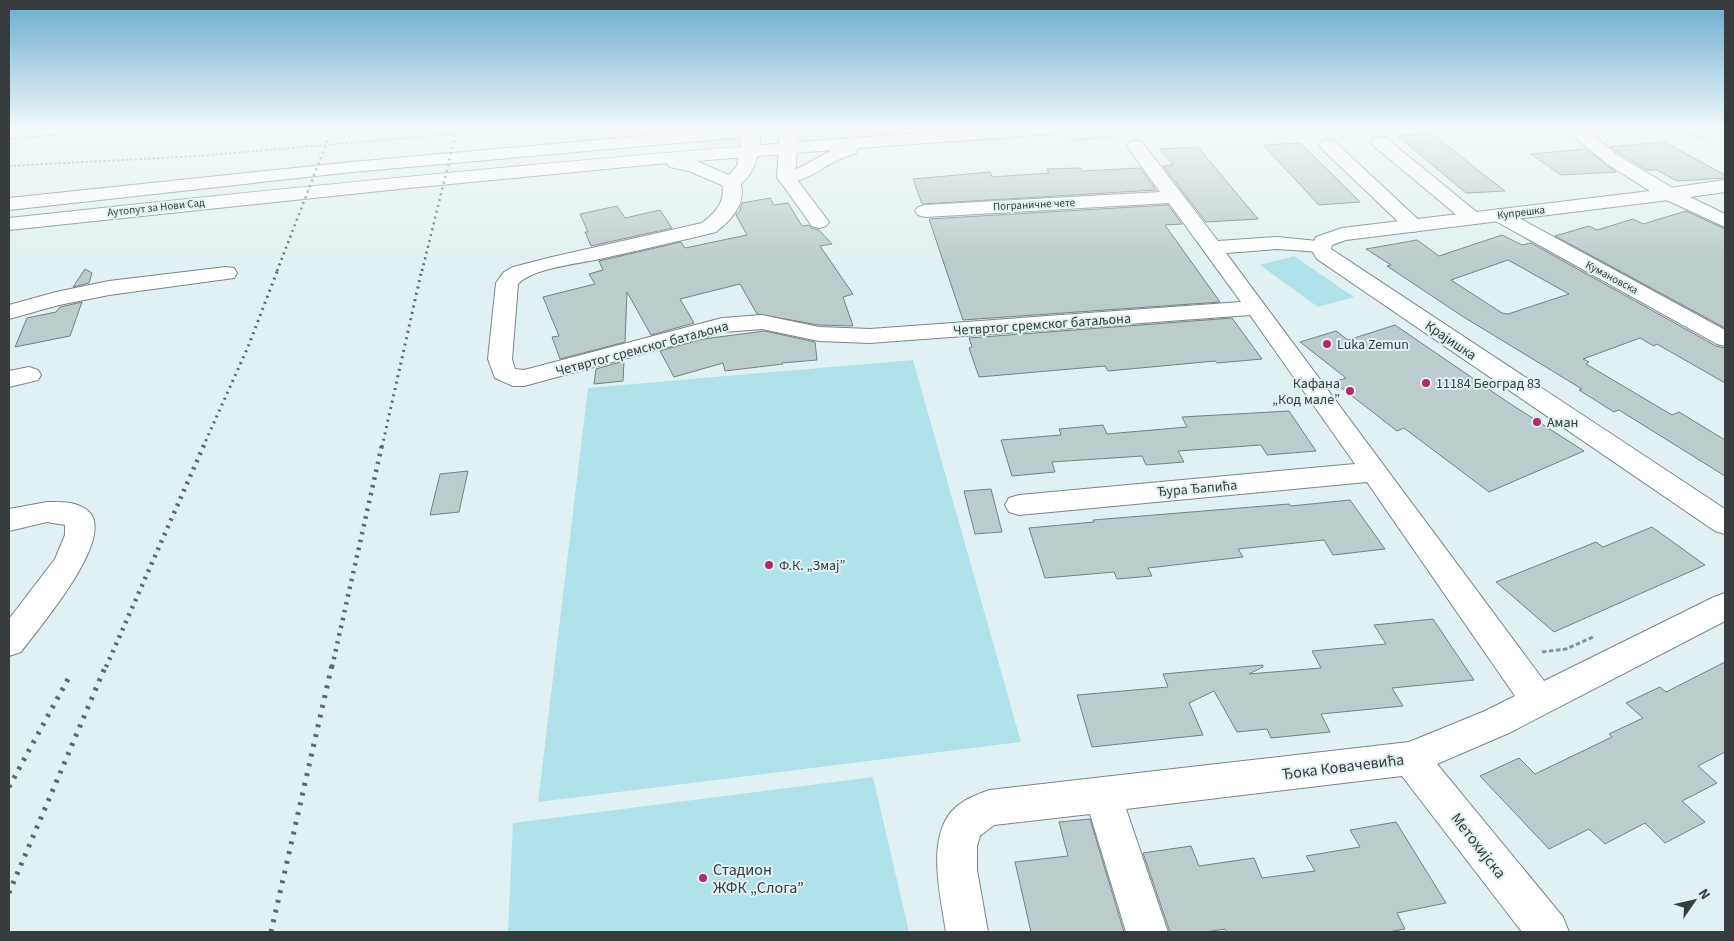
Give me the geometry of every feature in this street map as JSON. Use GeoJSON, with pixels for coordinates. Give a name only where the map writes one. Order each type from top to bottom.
{"type":"FeatureCollection","features":[{"type":"Feature","properties":{"kind":"street","name":"Аутопут за Нови Сад"},"geometry":{"type":"LineString","coordinates":[[9,204],[297,173]]}},
{"type":"Feature","properties":{"kind":"street","name":"Аутопут за Нови Сад"},"geometry":{"type":"LineString","coordinates":[[9,224],[344,187],[501,173]]}},
{"type":"Feature","properties":{"kind":"street"},"geometry":{"type":"LineString","coordinates":[[709,173],[731,183],[801,173]]}},
{"type":"Feature","properties":{"kind":"street"},"geometry":{"type":"LineString","coordinates":[[731,183],[743,173]]}},
{"type":"Feature","properties":{"kind":"street"},"geometry":{"type":"LineString","coordinates":[[772,178],[774,173]]}},
{"type":"Feature","properties":{"kind":"street"},"geometry":{"type":"LineString","coordinates":[[1156,173],[1256,308],[1538,700]]}},
{"type":"Feature","properties":{"kind":"street"},"geometry":{"type":"LineString","coordinates":[[1358,173],[1414,226]]}},
{"type":"Feature","properties":{"kind":"street"},"geometry":{"type":"LineString","coordinates":[[1417,173],[1472,218]]}},
{"type":"Feature","properties":{"kind":"street"},"geometry":{"type":"LineString","coordinates":[[1636,173],[1669,194],[1725,221]]}},
{"type":"Feature","properties":{"kind":"street"},"geometry":{"type":"LineString","coordinates":[[772,178],[819,222]]}},
{"type":"Feature","properties":{"kind":"street","name":"Четвртог сремског батаљона"},"geometry":{"type":"LineString","coordinates":[[731,183],[733,197],[726,213],[709,228],[698,232],[552,263],[512,277],[507,283],[500,359],[504,373],[513,378],[524,378],[722,325],[753,322],[828,335],[870,336],[1256,308]]}},
{"type":"Feature","properties":{"kind":"street","name":"Купрешка"},"geometry":{"type":"LineString","coordinates":[[1321,246],[1323,241],[1342,234],[1725,186]]}},
{"type":"Feature","properties":{"kind":"street","name":"Пограничне чете"},"geometry":{"type":"LineString","coordinates":[[925,210],[1173,197]]}},
{"type":"Feature","properties":{"kind":"street","name":"Кумановска"},"geometry":{"type":"LineString","coordinates":[[1498,215],[1725,339]]}},
{"type":"Feature","properties":{"kind":"street"},"geometry":{"type":"LineString","coordinates":[[1212,248],[1277,243],[1321,246]]}},
{"type":"Feature","properties":{"kind":"street","name":"Крајишка"},"geometry":{"type":"LineString","coordinates":[[1321,246],[1324,255],[1725,523]]}},
{"type":"Feature","properties":{"kind":"street"},"geometry":{"type":"LineString","coordinates":[[9,312],[56,299],[109,288],[226,274]]}},
{"type":"Feature","properties":{"kind":"street","name":"Ђура Ђапића"},"geometry":{"type":"LineString","coordinates":[[1019,505],[1374,472]]}},
{"type":"Feature","properties":{"kind":"street"},"geometry":{"type":"LineString","coordinates":[[9,520],[47,512],[70,513],[80,521],[82,529],[68,563],[45,598],[9,642]]}},
{"type":"Feature","properties":{"kind":"street","name":"Ђока Ковачевића"},"geometry":{"type":"LineString","coordinates":[[967,932],[958,862],[959,835],[972,817],[989,808],[1410,758],[1497,722],[1725,606]]}},
{"type":"Feature","properties":{"kind":"street","name":"Метохијска"},"geometry":{"type":"LineString","coordinates":[[1410,758],[1548,932]]}},
{"type":"Feature","properties":{"kind":"street"},"geometry":{"type":"LineString","coordinates":[[1103,795],[1147,932]]}},
{"type":"Feature","properties":{"kind":"path"},"geometry":{"type":"LineString","coordinates":[[1537,653],[1566,649],[1602,633]]}},
{"type":"Feature","properties":{"kind":"shaded area"},"geometry":{"type":"Polygon","coordinates":[[[1294,256],[1354,297],[1318,307],[1260,265],[1294,256]]]}},
{"type":"Feature","properties":{"kind":"shaded area","name":"Ф.К. „Змај”"},"geometry":{"type":"Polygon","coordinates":[[[913,360],[1021,742],[538,802],[588,388],[913,360]]]}},
{"type":"Feature","properties":{"kind":"shaded area","name":"Стадион ЖФК „Слога”"},"geometry":{"type":"Polygon","coordinates":[[[873,777],[909,932],[508,932],[513,823],[873,777]]]}},
{"type":"Feature","properties":{"kind":"building"},"geometry":{"type":"Polygon","coordinates":[[[980,173],[990,173],[992,177],[1049,173],[1144,173],[1156,190],[922,204],[913,179],[980,173]]]}},
{"type":"Feature","properties":{"kind":"building"},"geometry":{"type":"Polygon","coordinates":[[[1168,173],[1220,173],[1258,219],[1206,222],[1168,173]]]}},
{"type":"Feature","properties":{"kind":"building"},"geometry":{"type":"Polygon","coordinates":[[[1289,173],[1331,173],[1360,202],[1319,205],[1289,173]]]}},
{"type":"Feature","properties":{"kind":"building"},"geometry":{"type":"Polygon","coordinates":[[[1442,173],[1481,173],[1505,191],[1466,193],[1442,173]]]}},
{"type":"Feature","properties":{"kind":"building"},"geometry":{"type":"Polygon","coordinates":[[[1558,173],[1599,173],[1561,175],[1558,173]]]}},
{"type":"Feature","properties":{"kind":"building"},"geometry":{"type":"Polygon","coordinates":[[[1662,173],[1721,173],[1725,175],[1725,178],[1677,181],[1662,173]]]}},
{"type":"Feature","properties":{"kind":"building"},"geometry":{"type":"Polygon","coordinates":[[[770,198],[774,205],[788,203],[802,226],[809,225],[811,228],[819,230],[832,244],[820,246],[853,294],[843,297],[853,326],[819,325],[757,314],[740,284],[680,299],[694,323],[651,335],[627,292],[625,342],[560,359],[552,337],[559,336],[543,297],[595,284],[589,274],[603,270],[599,261],[681,242],[685,248],[747,235],[736,215],[740,211],[742,203],[770,198]]]}},
{"type":"Feature","properties":{"kind":"building"},"geometry":{"type":"Polygon","coordinates":[[[1168,205],[1182,224],[1165,225],[1220,302],[963,320],[929,219],[1168,205]]]}},
{"type":"Feature","properties":{"kind":"building"},"geometry":{"type":"Polygon","coordinates":[[[617,206],[625,218],[660,210],[672,228],[591,246],[585,232],[588,232],[580,214],[617,206]]]}},
{"type":"Feature","properties":{"kind":"building"},"geometry":{"type":"Polygon","coordinates":[[[1686,211],[1725,229],[1725,328],[1555,236],[1589,226],[1597,230],[1633,219],[1643,224],[1686,211]]]}},
{"type":"Feature","properties":{"kind":"building"},"geometry":{"type":"Polygon","coordinates":[[[1502,235],[1522,245],[1531,243],[1716,346],[1725,348],[1725,383],[1657,344],[1654,346],[1640,338],[1583,359],[1589,362],[1586,364],[1672,415],[1679,412],[1725,440],[1725,476],[1619,410],[1614,412],[1579,390],[1582,389],[1462,316],[1387,266],[1391,265],[1366,249],[1417,240],[1439,256],[1502,235]],[[1508,260],[1451,280],[1502,313],[1508,314],[1569,294],[1508,260]]]}},
{"type":"Feature","properties":{"kind":"building"},"geometry":{"type":"Polygon","coordinates":[[[85,269],[92,273],[89,283],[73,287],[85,269]]]}},
{"type":"Feature","properties":{"kind":"building"},"geometry":{"type":"Polygon","coordinates":[[[82,302],[70,336],[15,347],[27,318],[56,312],[60,307],[82,302]]]}},
{"type":"Feature","properties":{"kind":"building"},"geometry":{"type":"Polygon","coordinates":[[[1232,318],[1262,359],[1217,363],[1215,361],[1108,371],[1105,366],[979,377],[969,348],[972,347],[969,338],[1232,318]]]}},
{"type":"Feature","properties":{"kind":"building"},"geometry":{"type":"Polygon","coordinates":[[[1395,325],[1509,403],[1584,451],[1489,492],[1404,428],[1397,431],[1334,382],[1346,378],[1300,342],[1336,331],[1348,340],[1395,325]]]}},
{"type":"Feature","properties":{"kind":"building"},"geometry":{"type":"Polygon","coordinates":[[[765,331],[815,342],[817,360],[725,371],[723,363],[674,377],[660,351],[703,339],[765,331]]]}},
{"type":"Feature","properties":{"kind":"building"},"geometry":{"type":"Polygon","coordinates":[[[624,361],[623,381],[594,384],[596,369],[624,361]]]}},
{"type":"Feature","properties":{"kind":"building"},"geometry":{"type":"Polygon","coordinates":[[[1289,411],[1316,451],[1267,455],[1261,445],[1178,451],[1184,462],[1146,465],[1142,456],[1052,462],[1055,472],[1012,476],[1001,440],[1061,435],[1059,429],[1103,425],[1107,434],[1187,427],[1182,417],[1289,411]]]}},
{"type":"Feature","properties":{"kind":"building"},"geometry":{"type":"Polygon","coordinates":[[[468,471],[459,512],[430,515],[440,474],[468,471]]]}},
{"type":"Feature","properties":{"kind":"building"},"geometry":{"type":"Polygon","coordinates":[[[991,489],[1002,532],[975,534],[964,491],[991,489]]]}},
{"type":"Feature","properties":{"kind":"building"},"geometry":{"type":"Polygon","coordinates":[[[1350,500],[1385,549],[1333,555],[1324,540],[1238,549],[1243,557],[1148,568],[1152,576],[1117,579],[1114,572],[1045,578],[1029,528],[1094,522],[1093,520],[1350,500]]]}},
{"type":"Feature","properties":{"kind":"building"},"geometry":{"type":"Polygon","coordinates":[[[1652,527],[1705,565],[1554,632],[1496,582],[1596,542],[1603,547],[1652,527]]]}},
{"type":"Feature","properties":{"kind":"building"},"geometry":{"type":"Polygon","coordinates":[[[1433,619],[1474,680],[1392,688],[1403,706],[1321,714],[1330,732],[1271,738],[1267,729],[1237,732],[1214,691],[1189,703],[1203,735],[1092,747],[1077,695],[1168,687],[1163,674],[1263,665],[1263,667],[1249,674],[1321,668],[1312,651],[1386,644],[1374,625],[1433,619]]]}},
{"type":"Feature","properties":{"kind":"building"},"geometry":{"type":"Polygon","coordinates":[[[1725,662],[1725,752],[1698,766],[1717,783],[1682,801],[1705,822],[1665,843],[1645,823],[1605,844],[1589,829],[1549,849],[1480,776],[1519,758],[1535,774],[1612,737],[1609,734],[1643,718],[1626,703],[1660,687],[1666,692],[1725,662]]]}},
{"type":"Feature","properties":{"kind":"building"},"geometry":{"type":"Polygon","coordinates":[[[1090,819],[1124,932],[1031,932],[1015,862],[1068,856],[1059,822],[1090,819]]]}},
{"type":"Feature","properties":{"kind":"building"},"geometry":{"type":"Polygon","coordinates":[[[1396,822],[1446,903],[1397,913],[1405,929],[1388,932],[1226,932],[1225,929],[1205,932],[1170,932],[1143,853],[1191,846],[1199,866],[1254,858],[1262,878],[1315,871],[1306,856],[1360,847],[1350,830],[1396,822]]]}},
{"type":"Feature","properties":{"kind":"railway"},"geometry":{"type":"LineString","coordinates":[[277,271],[315,173]]}},
{"type":"Feature","properties":{"kind":"railway"},"geometry":{"type":"LineString","coordinates":[[422,271],[446,173]]}},
{"type":"Feature","properties":{"kind":"railway"},"geometry":{"type":"LineString","coordinates":[[203,447],[248,347],[278,269]]}},
{"type":"Feature","properties":{"kind":"railway"},"geometry":{"type":"LineString","coordinates":[[382,447],[422,269]]}},
{"type":"Feature","properties":{"kind":"railway"},"geometry":{"type":"LineString","coordinates":[[106,667],[204,445]]}},
{"type":"Feature","properties":{"kind":"railway"},"geometry":{"type":"LineString","coordinates":[[332,667],[382,445]]}},
{"type":"Feature","properties":{"kind":"railway"},"geometry":{"type":"LineString","coordinates":[[9,893],[106,665]]}},
{"type":"Feature","properties":{"kind":"railway"},"geometry":{"type":"LineString","coordinates":[[271,932],[332,665]]}},
{"type":"Feature","properties":{"kind":"railway"},"geometry":{"type":"LineString","coordinates":[[9,787],[68,679]]}},
{"type":"Feature","properties":{"kind":"place","name":"Luka Zemun"},"geometry":{"type":"Point","coordinates":[1327,344]}},
{"type":"Feature","properties":{"kind":"place","name":"11184 Београд 83"},"geometry":{"type":"Point","coordinates":[1426,383]}},
{"type":"Feature","properties":{"kind":"place","name":"Кафана „Код мале”"},"geometry":{"type":"Point","coordinates":[1350,391]}},
{"type":"Feature","properties":{"kind":"place","name":"Аман"},"geometry":{"type":"Point","coordinates":[1537,422]}},
{"type":"Feature","properties":{"kind":"place","name":"Ф.К. „Змај”"},"geometry":{"type":"Point","coordinates":[769,565]}},
{"type":"Feature","properties":{"kind":"place","name":"Стадион ЖФК „Слога”"},"geometry":{"type":"Point","coordinates":[703,878]}}]}
